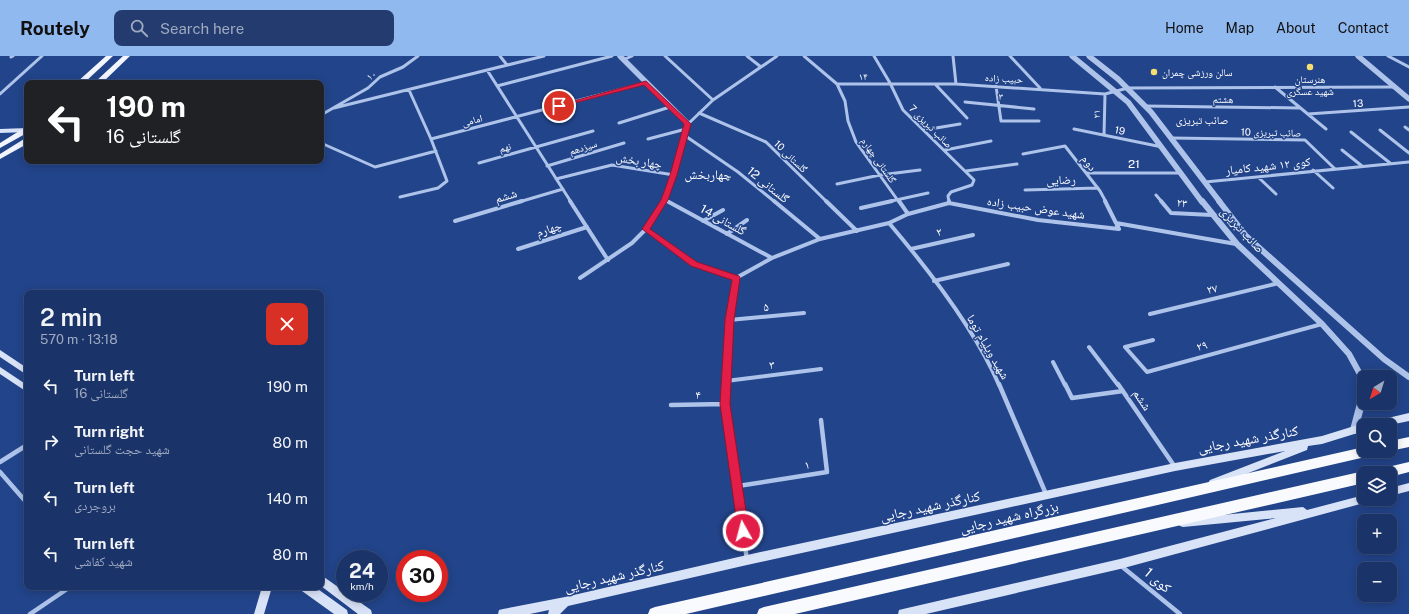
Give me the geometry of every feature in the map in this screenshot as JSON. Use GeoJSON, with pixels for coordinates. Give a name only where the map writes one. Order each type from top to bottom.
{"type":"FeatureCollection","features":[{"type":"Feature","properties":{"kind":"highway"},"geometry":{"type":"LineString","coordinates":[[1397,445],[1409,442]]}},
{"type":"Feature","properties":{"kind":"highway","name":"بزرگراه شهید رجایی"},"geometry":{"type":"LineString","coordinates":[[655,614],[836,574],[1195,490],[1357,454]]}},
{"type":"Feature","properties":{"kind":"highway"},"geometry":{"type":"LineString","coordinates":[[1397,470],[1409,467]]}},
{"type":"Feature","properties":{"kind":"highway"},"geometry":{"type":"LineString","coordinates":[[764,614],[1357,479]]}},
{"type":"Feature","properties":{"kind":"main road"},"geometry":{"type":"LineString","coordinates":[[83,80],[110,56]]}},
{"type":"Feature","properties":{"kind":"main road"},"geometry":{"type":"LineString","coordinates":[[101,80],[127,56]]}},
{"type":"Feature","properties":{"kind":"main road"},"geometry":{"type":"LineString","coordinates":[[0,130],[24,130]]}},
{"type":"Feature","properties":{"kind":"main road"},"geometry":{"type":"LineString","coordinates":[[0,146],[24,132]]}},
{"type":"Feature","properties":{"kind":"main road"},"geometry":{"type":"LineString","coordinates":[[0,157],[24,143]]}},
{"type":"Feature","properties":{"kind":"main road"},"geometry":{"type":"LineString","coordinates":[[0,353],[24,370]]}},
{"type":"Feature","properties":{"kind":"main road"},"geometry":{"type":"LineString","coordinates":[[0,370],[24,387]]}},
{"type":"Feature","properties":{"kind":"main road"},"geometry":{"type":"LineString","coordinates":[[1397,420],[1409,417]]}},
{"type":"Feature","properties":{"kind":"main road","name":"کنارگذر شهید رجایی"},"geometry":{"type":"LineString","coordinates":[[503,614],[566,602],[747,560],[1175,467],[1322,440],[1357,429]]}},
{"type":"Feature","properties":{"kind":"main road"},"geometry":{"type":"LineString","coordinates":[[1195,490],[1322,440]]}},
{"type":"Feature","properties":{"kind":"main road"},"geometry":{"type":"LineString","coordinates":[[1397,490],[1409,487]]}},
{"type":"Feature","properties":{"kind":"main road"},"geometry":{"type":"LineString","coordinates":[[903,614],[1120,564],[1357,501]]}},
{"type":"Feature","properties":{"kind":"main road"},"geometry":{"type":"LineString","coordinates":[[1140,528],[1328,508]]}},
{"type":"Feature","properties":{"kind":"main road"},"geometry":{"type":"LineString","coordinates":[[324,582],[367,614]]}},
{"type":"Feature","properties":{"kind":"main road"},"geometry":{"type":"LineString","coordinates":[[259,614],[266,590]]}},
{"type":"Feature","properties":{"kind":"main road"},"geometry":{"type":"LineString","coordinates":[[310,590],[343,614]]}},
{"type":"Feature","properties":{"kind":"main road"},"geometry":{"type":"LineString","coordinates":[[553,614],[566,602]]}},
{"type":"Feature","properties":{"kind":"street"},"geometry":{"type":"LineString","coordinates":[[0,94],[42,56]]}},
{"type":"Feature","properties":{"kind":"street","name":"۱۰"},"geometry":{"type":"LineString","coordinates":[[334,108],[368,88],[380,77],[403,67],[418,56]]}},
{"type":"Feature","properties":{"kind":"street"},"geometry":{"type":"LineString","coordinates":[[500,56],[506,65]]}},
{"type":"Feature","properties":{"kind":"street"},"geometry":{"type":"LineString","coordinates":[[324,113],[334,108],[544,56]]}},
{"type":"Feature","properties":{"kind":"street"},"geometry":{"type":"LineString","coordinates":[[497,86],[612,56]]}},
{"type":"Feature","properties":{"kind":"street"},"geometry":{"type":"LineString","coordinates":[[621,58],[632,56]]}},
{"type":"Feature","properties":{"kind":"street"},"geometry":{"type":"LineString","coordinates":[[665,56],[713,100]]}},
{"type":"Feature","properties":{"kind":"street"},"geometry":{"type":"LineString","coordinates":[[747,56],[762,67]]}},
{"type":"Feature","properties":{"kind":"street"},"geometry":{"type":"LineString","coordinates":[[580,278],[632,243],[646,229],[665,200],[674,175],[687,127],[698,113],[713,100],[777,56]]}},
{"type":"Feature","properties":{"kind":"street","name":"گلستانی چهارم"},"geometry":{"type":"LineString","coordinates":[[804,56],[837,84],[845,100],[848,121],[856,142],[908,214]]}},
{"type":"Feature","properties":{"kind":"street","name":"صائب تبریزی 7"},"geometry":{"type":"LineString","coordinates":[[874,56],[890,83],[903,110],[974,180],[972,185],[951,192],[948,196],[949,203]]}},
{"type":"Feature","properties":{"kind":"street"},"geometry":{"type":"LineString","coordinates":[[953,56],[956,84]]}},
{"type":"Feature","properties":{"kind":"street"},"geometry":{"type":"LineString","coordinates":[[1010,56],[1040,88]]}},
{"type":"Feature","properties":{"kind":"street","name":"صائب تبریزی"},"geometry":{"type":"LineString","coordinates":[[1072,56],[1117,91],[1136,112],[1212,215],[1237,244],[1322,324],[1349,354],[1361,376],[1363,396],[1354,430]]}},
{"type":"Feature","properties":{"kind":"street","name":"صائب تبریزی"},"geometry":{"type":"LineString","coordinates":[[1089,56],[1128,88],[1151,112],[1246,236],[1384,359],[1409,377]]}},
{"type":"Feature","properties":{"kind":"street"},"geometry":{"type":"LineString","coordinates":[[1358,56],[1409,99]]}},
{"type":"Feature","properties":{"kind":"street"},"geometry":{"type":"LineString","coordinates":[[1388,56],[1409,67]]}},
{"type":"Feature","properties":{"kind":"street"},"geometry":{"type":"LineString","coordinates":[[621,58],[670,107],[687,127]]}},
{"type":"Feature","properties":{"kind":"street"},"geometry":{"type":"LineString","coordinates":[[487,70],[608,260]]}},
{"type":"Feature","properties":{"kind":"street"},"geometry":{"type":"LineString","coordinates":[[1103,80],[1117,82],[1118,79]]}},
{"type":"Feature","properties":{"kind":"street","name":"امامی"},"geometry":{"type":"LineString","coordinates":[[431,140],[646,83]]}},
{"type":"Feature","properties":{"kind":"street","name":"۱۴"},"geometry":{"type":"LineString","coordinates":[[837,84],[890,83]]}},
{"type":"Feature","properties":{"kind":"street","name":"حبیب زاده"},"geometry":{"type":"LineString","coordinates":[[890,83],[1040,88],[1104,94],[1128,88],[1393,87]]}},
{"type":"Feature","properties":{"kind":"street"},"geometry":{"type":"LineString","coordinates":[[935,84],[967,118]]}},
{"type":"Feature","properties":{"kind":"street"},"geometry":{"type":"LineString","coordinates":[[996,86],[1001,121],[1039,121]]}},
{"type":"Feature","properties":{"kind":"street"},"geometry":{"type":"LineString","coordinates":[[1275,87],[1326,129]]}},
{"type":"Feature","properties":{"kind":"street"},"geometry":{"type":"LineString","coordinates":[[400,197],[438,188],[447,180],[409,90]]}},
{"type":"Feature","properties":{"kind":"street","name":"۲۱"},"geometry":{"type":"LineString","coordinates":[[1104,94],[1104,135]]}},
{"type":"Feature","properties":{"kind":"street","name":"۳"},"geometry":{"type":"LineString","coordinates":[[965,102],[1034,109]]}},
{"type":"Feature","properties":{"kind":"street","name":"هشتم"},"geometry":{"type":"LineString","coordinates":[[1145,106],[1300,108]]}},
{"type":"Feature","properties":{"kind":"street"},"geometry":{"type":"LineString","coordinates":[[619,123],[670,107]]}},
{"type":"Feature","properties":{"kind":"street","name":"13"},"geometry":{"type":"LineString","coordinates":[[1308,114],[1409,107]]}},
{"type":"Feature","properties":{"kind":"street"},"geometry":{"type":"LineString","coordinates":[[1136,112],[1140,109],[1151,112]]}},
{"type":"Feature","properties":{"kind":"street","name":"گلستانی 10"},"geometry":{"type":"LineString","coordinates":[[698,113],[766,142],[858,231]]}},
{"type":"Feature","properties":{"kind":"street"},"geometry":{"type":"LineString","coordinates":[[924,130],[960,124]]}},
{"type":"Feature","properties":{"kind":"street"},"geometry":{"type":"LineString","coordinates":[[648,139],[687,127]]}},
{"type":"Feature","properties":{"kind":"street"},"geometry":{"type":"LineString","coordinates":[[1405,127],[1409,130]]}},
{"type":"Feature","properties":{"kind":"street","name":"19"},"geometry":{"type":"LineString","coordinates":[[1074,129],[1163,147]]}},
{"type":"Feature","properties":{"kind":"street","name":"نهم"},"geometry":{"type":"LineString","coordinates":[[479,163],[593,130]]}},
{"type":"Feature","properties":{"kind":"street"},"geometry":{"type":"LineString","coordinates":[[1380,130],[1409,153]]}},
{"type":"Feature","properties":{"kind":"street"},"geometry":{"type":"LineString","coordinates":[[1351,132],[1390,163]]}},
{"type":"Feature","properties":{"kind":"street","name":"گلستانی 12"},"geometry":{"type":"LineString","coordinates":[[684,135],[738,172],[820,238]]}},
{"type":"Feature","properties":{"kind":"street","name":"صائب تبریزی 10"},"geometry":{"type":"LineString","coordinates":[[1172,138],[1306,140],[1334,168]]}},
{"type":"Feature","properties":{"kind":"street"},"geometry":{"type":"LineString","coordinates":[[945,150],[991,141]]}},
{"type":"Feature","properties":{"kind":"street","name":"سیزدهم"},"geometry":{"type":"LineString","coordinates":[[548,166],[624,143]]}},
{"type":"Feature","properties":{"kind":"street"},"geometry":{"type":"LineString","coordinates":[[324,144],[375,167],[436,151]]}},
{"type":"Feature","properties":{"kind":"street","name":"دوم"},"geometry":{"type":"LineString","coordinates":[[1023,154],[1065,146],[1098,188],[1119,229]]}},
{"type":"Feature","properties":{"kind":"street"},"geometry":{"type":"LineString","coordinates":[[1342,150],[1362,166]]}},
{"type":"Feature","properties":{"kind":"street","name":"کوی ۱۲ شهید کامیار"},"geometry":{"type":"LineString","coordinates":[[1205,182],[1313,170],[1409,162]]}},
{"type":"Feature","properties":{"kind":"street"},"geometry":{"type":"LineString","coordinates":[[966,171],[1017,164]]}},
{"type":"Feature","properties":{"kind":"street","name":"چهار بخش"},"geometry":{"type":"LineString","coordinates":[[556,179],[612,165],[674,175]]}},
{"type":"Feature","properties":{"kind":"street"},"geometry":{"type":"LineString","coordinates":[[837,184],[880,175],[920,170]]}},
{"type":"Feature","properties":{"kind":"street"},"geometry":{"type":"LineString","coordinates":[[1313,170],[1333,188]]}},
{"type":"Feature","properties":{"kind":"street","name":"21"},"geometry":{"type":"LineString","coordinates":[[1086,173],[1182,173]]}},
{"type":"Feature","properties":{"kind":"street"},"geometry":{"type":"LineString","coordinates":[[1258,177],[1276,194]]}},
{"type":"Feature","properties":{"kind":"street","name":"رضایی"},"geometry":{"type":"LineString","coordinates":[[1025,190],[1098,188]]}},
{"type":"Feature","properties":{"kind":"street","name":"ششم"},"geometry":{"type":"LineString","coordinates":[[455,221],[563,189]]}},
{"type":"Feature","properties":{"kind":"street"},"geometry":{"type":"LineString","coordinates":[[861,208],[928,193]]}},
{"type":"Feature","properties":{"kind":"street","name":"۲۳"},"geometry":{"type":"LineString","coordinates":[[1156,195],[1171,213],[1212,215]]}},
{"type":"Feature","properties":{"kind":"street","name":"گلستانی 14"},"geometry":{"type":"LineString","coordinates":[[665,200],[772,258]]}},
{"type":"Feature","properties":{"kind":"street"},"geometry":{"type":"LineString","coordinates":[[646,229],[694,264],[736,278],[772,258],[820,238],[858,231],[889,223],[908,214],[949,203]]}},
{"type":"Feature","properties":{"kind":"street","name":"شهید عوض حبیب زاده"},"geometry":{"type":"LineString","coordinates":[[949,203],[1038,220],[1119,229]]}},
{"type":"Feature","properties":{"kind":"street"},"geometry":{"type":"LineString","coordinates":[[703,221],[723,210]]}},
{"type":"Feature","properties":{"kind":"street"},"geometry":{"type":"LineString","coordinates":[[727,234],[747,220]]}},
{"type":"Feature","properties":{"kind":"street","name":"شهید ویلیام توما"},"geometry":{"type":"LineString","coordinates":[[889,223],[911,249],[965,324],[995,375],[1046,495]]}},
{"type":"Feature","properties":{"kind":"street"},"geometry":{"type":"LineString","coordinates":[[1116,223],[1237,244]]}},
{"type":"Feature","properties":{"kind":"street","name":"چهارم"},"geometry":{"type":"LineString","coordinates":[[518,249],[587,227]]}},
{"type":"Feature","properties":{"kind":"street","name":"۲"},"geometry":{"type":"LineString","coordinates":[[911,249],[973,235]]}},
{"type":"Feature","properties":{"kind":"street"},"geometry":{"type":"LineString","coordinates":[[934,280],[1008,264]]}},
{"type":"Feature","properties":{"kind":"street"},"geometry":{"type":"LineString","coordinates":[[736,278],[730,320],[725,404],[738,486],[747,560]]}},
{"type":"Feature","properties":{"kind":"street","name":"۲۷"},"geometry":{"type":"LineString","coordinates":[[1150,314],[1279,283]]}},
{"type":"Feature","properties":{"kind":"street","name":"۵"},"geometry":{"type":"LineString","coordinates":[[730,320],[804,312]]}},
{"type":"Feature","properties":{"kind":"street","name":"۲۹"},"geometry":{"type":"LineString","coordinates":[[1153,340],[1125,347],[1147,372],[1322,324]]}},
{"type":"Feature","properties":{"kind":"street","name":"ششم"},"geometry":{"type":"LineString","coordinates":[[1089,347],[1123,390],[1175,467]]}},
{"type":"Feature","properties":{"kind":"street"},"geometry":{"type":"LineString","coordinates":[[1053,362],[1072,398],[1123,390]]}},
{"type":"Feature","properties":{"kind":"street","name":"۳"},"geometry":{"type":"LineString","coordinates":[[726,381],[821,369]]}},
{"type":"Feature","properties":{"kind":"street","name":"۴"},"geometry":{"type":"LineString","coordinates":[[671,405],[725,404]]}},
{"type":"Feature","properties":{"kind":"street","name":"۱"},"geometry":{"type":"LineString","coordinates":[[738,486],[828,472],[821,420]]}},
{"type":"Feature","properties":{"kind":"street"},"geometry":{"type":"LineString","coordinates":[[0,462],[24,447]]}},
{"type":"Feature","properties":{"kind":"street"},"geometry":{"type":"LineString","coordinates":[[0,472],[24,500]]}},
{"type":"Feature","properties":{"kind":"street","name":"کوی 1"},"geometry":{"type":"LineString","coordinates":[[1120,564],[1180,614]]}},
{"type":"Feature","properties":{"kind":"street"},"geometry":{"type":"LineString","coordinates":[[30,614],[66,590]]}},
{"type":"Feature","properties":{"kind":"place","name":"هنرستان شهید عسگری"},"geometry":{"type":"Point","coordinates":[1310,67]}},
{"type":"Feature","properties":{"kind":"place","name":"سالن ورزشی چمران"},"geometry":{"type":"Point","coordinates":[1154,72]}},
{"type":"Feature","properties":{"kind":"district","name":"صائب تبریزی"},"geometry":{"type":"Point","coordinates":[1202,120]}},
{"type":"Feature","properties":{"kind":"district","name":"چهاربخش"},"geometry":{"type":"Point","coordinates":[708,174]}},
{"type":"Feature","properties":{"kind":"route"},"geometry":{"type":"LineString","coordinates":[[559,106],[646,83],[688,124],[674,175],[665,200],[646,229],[694,264],[736,278],[730,320],[725,404],[738,486],[743,531]]}}]}
